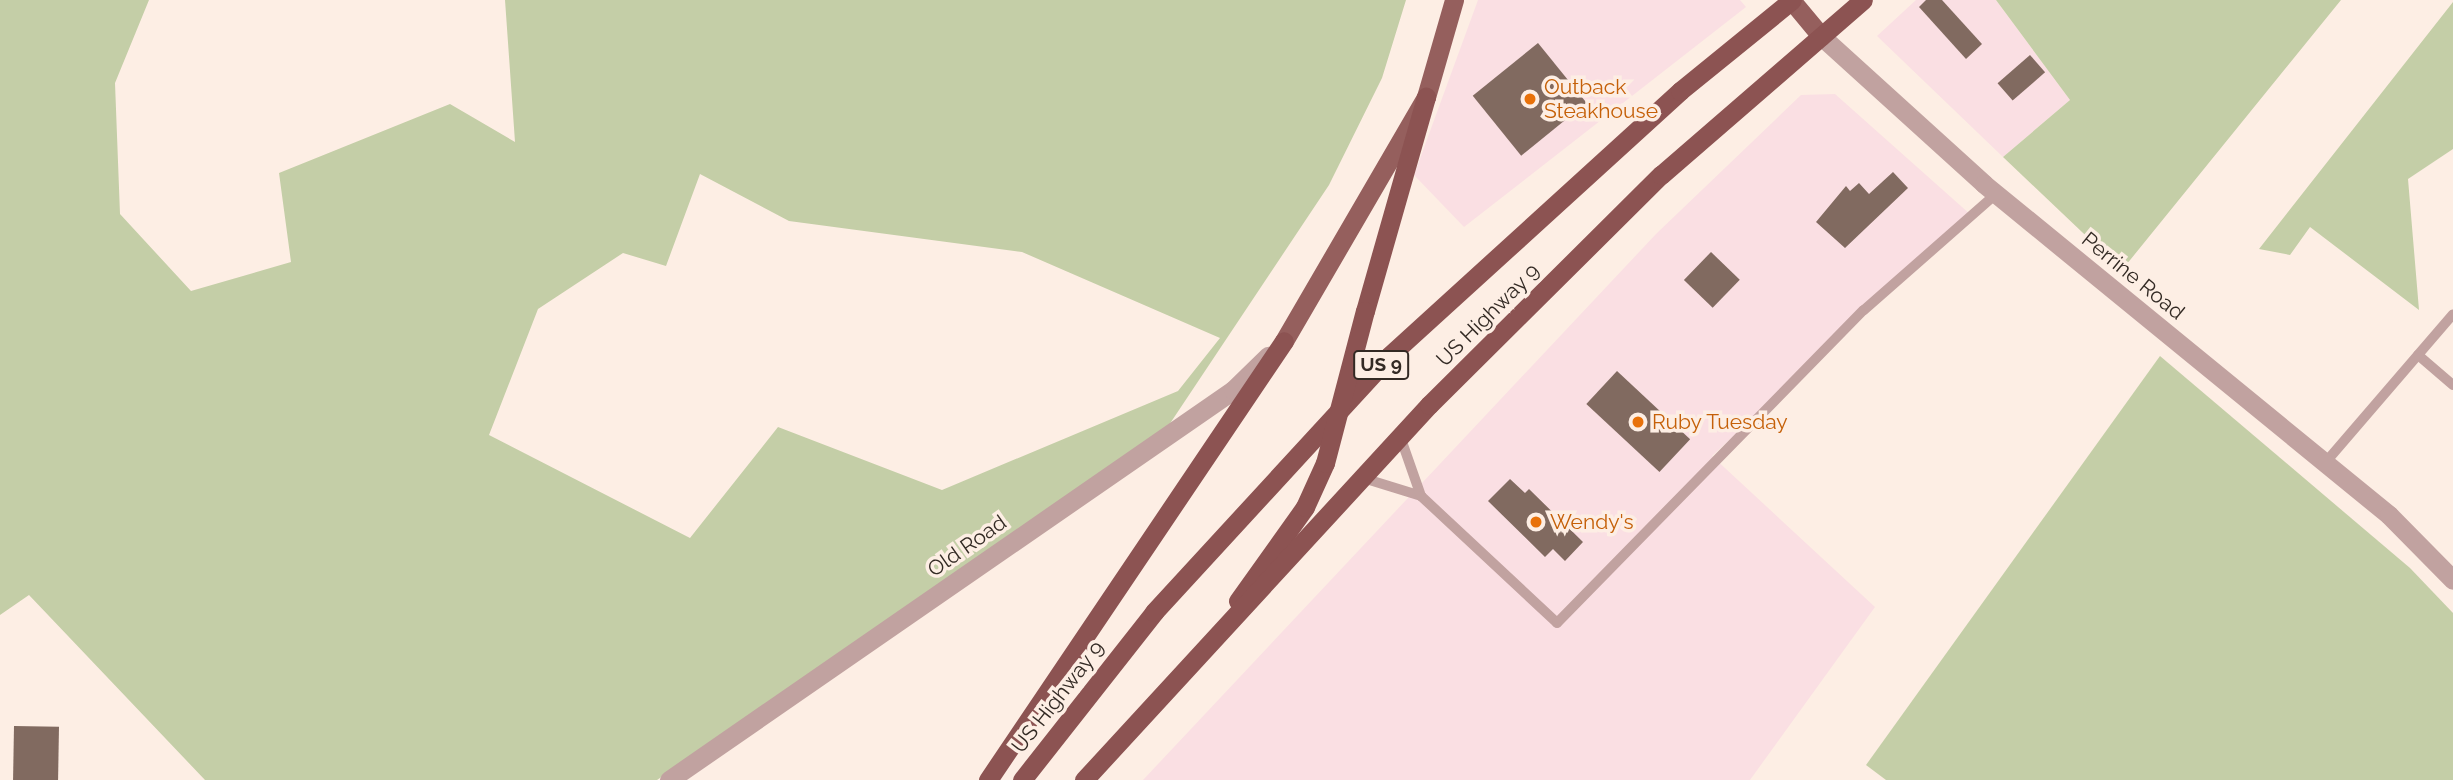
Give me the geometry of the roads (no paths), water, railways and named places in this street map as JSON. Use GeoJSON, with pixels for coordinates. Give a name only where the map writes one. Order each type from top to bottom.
{"type":"FeatureCollection","features":[{"type":"Feature","properties":{"kind":"highway","name":"US Highway 9"},"geometry":{"type":"LineString","coordinates":[[1022,780],[1154,612],[1389,356],[1680,92],[1791,0]]}},
{"type":"Feature","properties":{"kind":"highway","name":"US Highway 9"},"geometry":{"type":"LineString","coordinates":[[1084,780],[1191,667],[1400,436],[1661,175],[1863,0]]}},
{"type":"Feature","properties":{"kind":"highway"},"geometry":{"type":"LineString","coordinates":[[1191,667],[1305,507],[1325,463],[1426,97]]}},
{"type":"Feature","properties":{"kind":"highway"},"geometry":{"type":"LineString","coordinates":[[988,780],[1284,341]]}},
{"type":"Feature","properties":{"kind":"main road"},"geometry":{"type":"LineString","coordinates":[[1284,341],[1426,97],[1454,0]]}},
{"type":"Feature","properties":{"kind":"main road","name":"Perrine Road"},"geometry":{"type":"LineString","coordinates":[[1791,0],[1821,36]]}},
{"type":"Feature","properties":{"kind":"street","name":"Perrine Road"},"geometry":{"type":"LineString","coordinates":[[1821,36],[1996,194],[2389,515],[2453,580]]}},
{"type":"Feature","properties":{"kind":"street","name":"Old Road"},"geometry":{"type":"LineString","coordinates":[[669,780],[1233,390],[1284,341]]}},
{"type":"Feature","properties":{"kind":"lane"},"geometry":{"type":"LineString","coordinates":[[1363,478],[1421,496],[1557,623],[1864,310],[1996,194]]}},
{"type":"Feature","properties":{"kind":"lane"},"geometry":{"type":"LineString","coordinates":[[2325,463],[2453,314]]}},
{"type":"Feature","properties":{"kind":"lane"},"geometry":{"type":"LineString","coordinates":[[2418,355],[2453,386]]}},
{"type":"Feature","properties":{"kind":"lane"},"geometry":{"type":"LineString","coordinates":[[1400,436],[1421,496]]}},
{"type":"Feature","properties":{"kind":"place","name":"Outback Steakhouse"},"geometry":{"type":"Point","coordinates":[1530,99]}},
{"type":"Feature","properties":{"kind":"place","name":"Ruby Tuesday"},"geometry":{"type":"Point","coordinates":[1638,422]}},
{"type":"Feature","properties":{"kind":"place","name":"Wendy's"},"geometry":{"type":"Point","coordinates":[1536,522]}}]}
